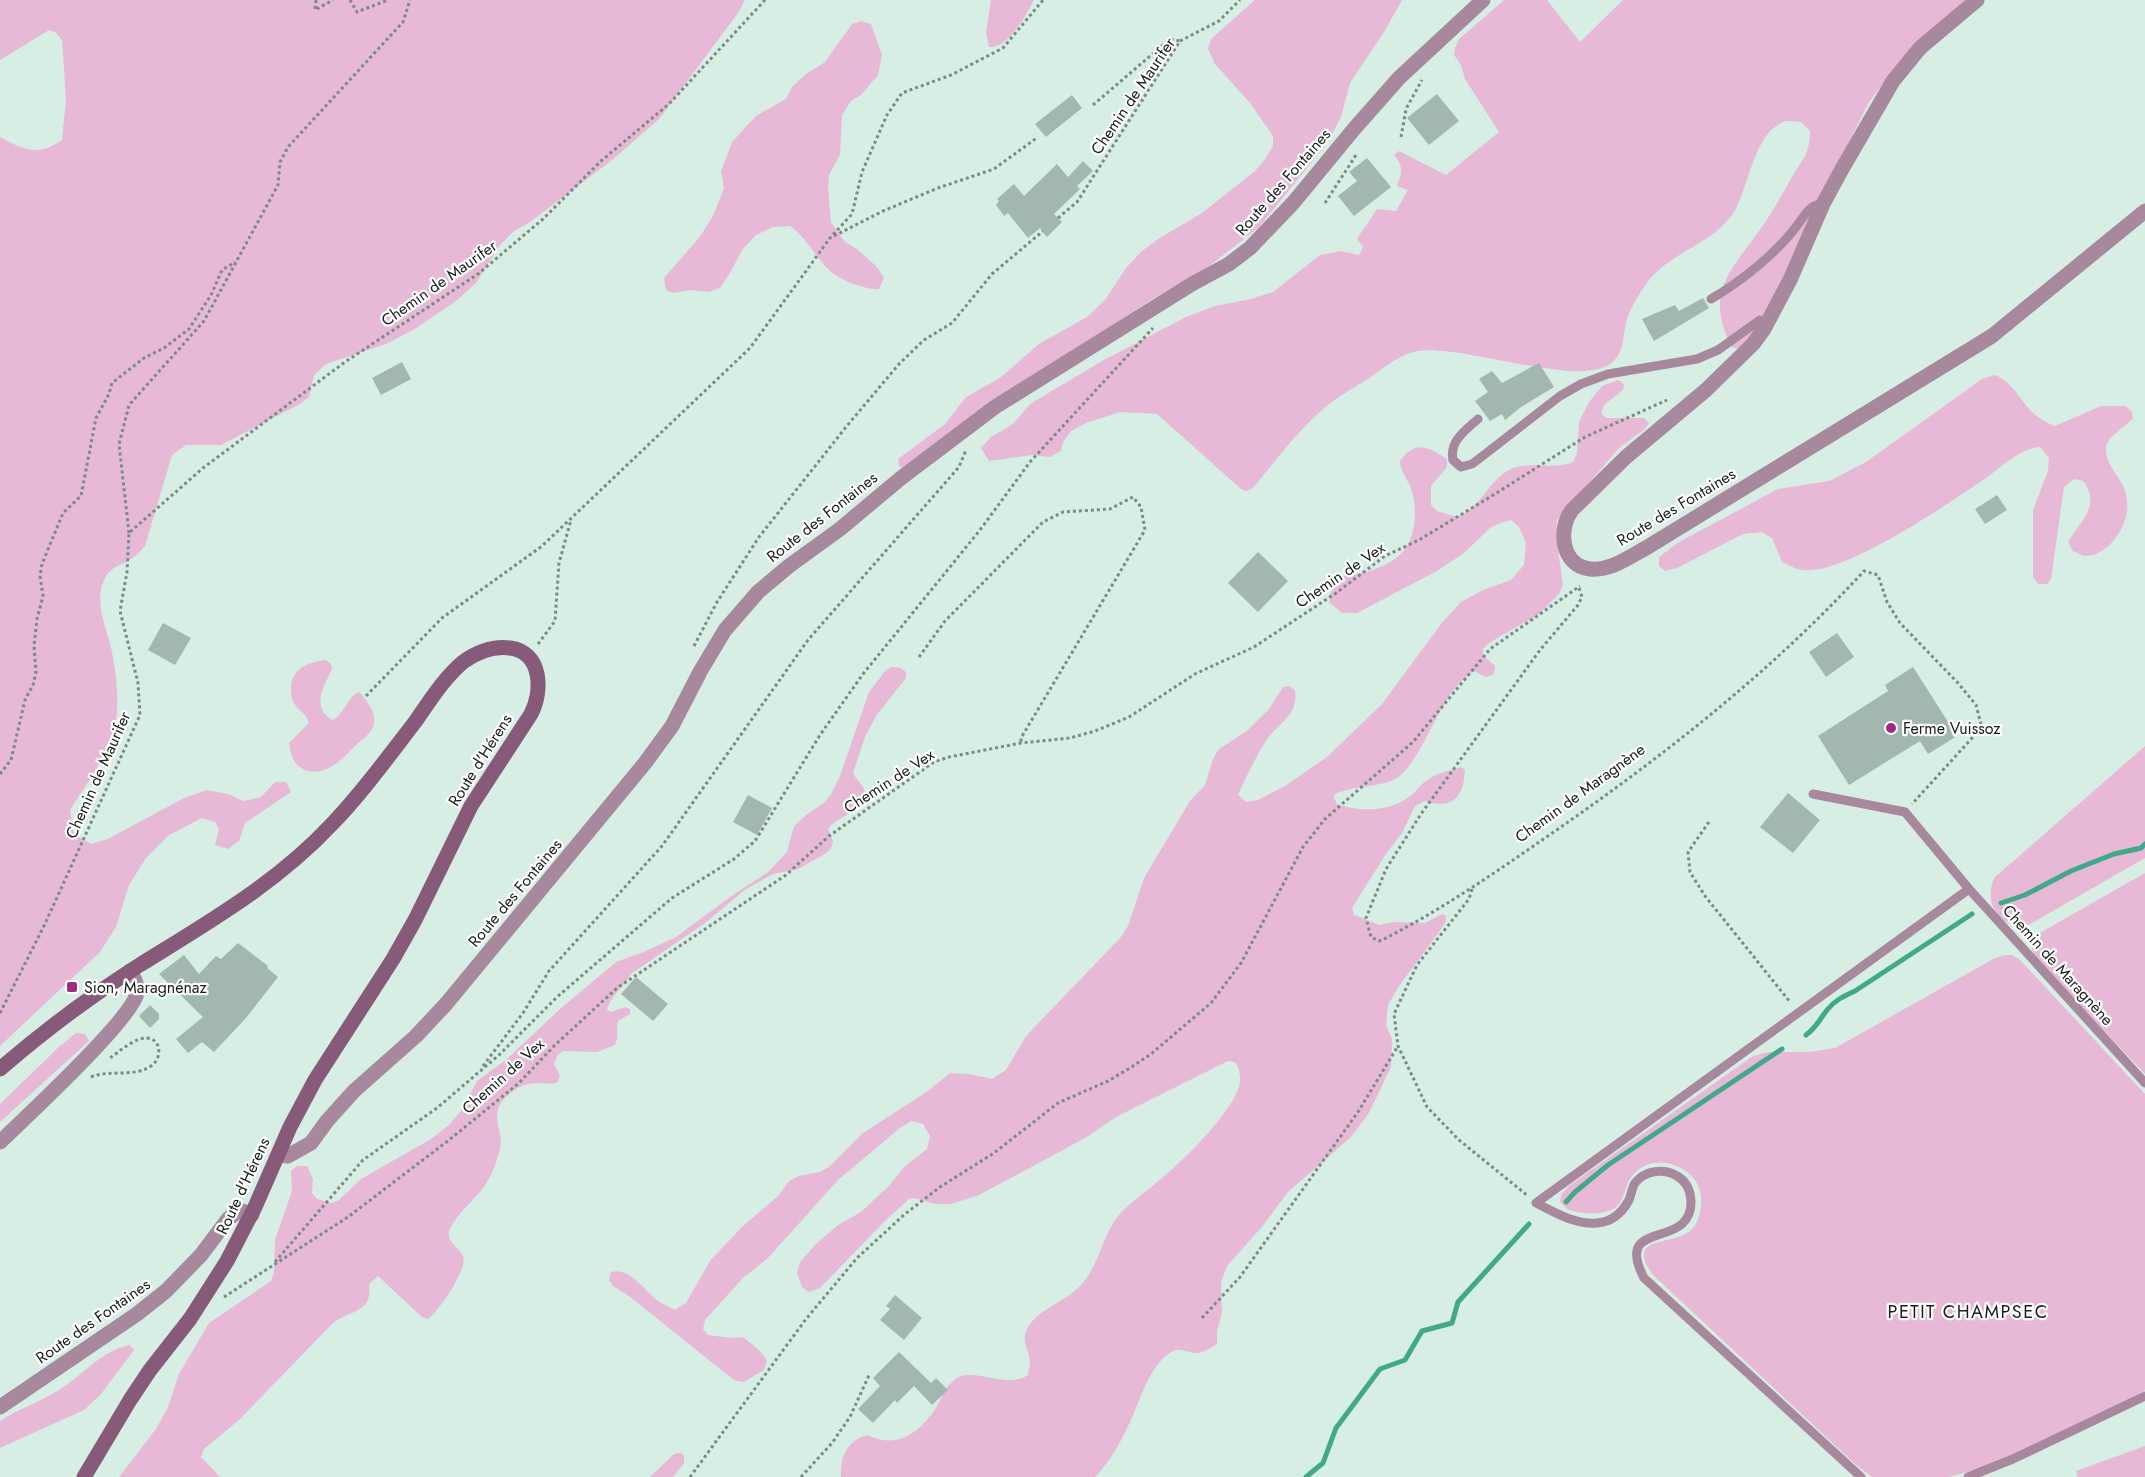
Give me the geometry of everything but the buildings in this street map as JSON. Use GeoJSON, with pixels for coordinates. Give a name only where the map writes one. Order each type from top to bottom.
{"type":"FeatureCollection","features":[{"type":"Feature","properties":{"kind":"main road"},"geometry":{"type":"LineString","coordinates":[[0,1069],[77,1006],[208,924],[252,894],[306,850],[360,793],[462,663],[479,652],[499,648],[512,648],[529,658]]}},
{"type":"Feature","properties":{"kind":"main road","name":"Route d'Hérens"},"geometry":{"type":"LineString","coordinates":[[84,1477],[130,1400],[199,1306],[226,1261],[252,1215],[297,1113],[324,1065],[393,959],[415,920],[471,806],[534,708],[539,683],[535,667],[529,658]]}},
{"type":"Feature","properties":{"kind":"street","name":"Route des Fontaines"},"geometry":{"type":"LineString","coordinates":[[279,1155],[288,1156],[299,1152],[311,1143],[354,1091],[416,1036],[446,1005],[645,763],[672,726],[725,630],[758,592],[948,442],[1004,401],[1192,284],[1229,264],[1250,248],[1293,204],[1399,78],[1484,0]]}},
{"type":"Feature","properties":{"kind":"street"},"geometry":{"type":"LineString","coordinates":[[1590,569],[1578,564],[1565,548],[1562,536],[1568,516],[1594,487],[1739,360],[1753,344],[1768,322],[1790,280],[1824,204],[1893,81],[1920,48],[1977,0]]}},
{"type":"Feature","properties":{"kind":"street","name":"Route des Fontaines"},"geometry":{"type":"LineString","coordinates":[[1590,569],[1611,566],[1633,556],[1979,344],[2021,314],[2103,243],[2145,211]]}},
{"type":"Feature","properties":{"kind":"street"},"geometry":{"type":"LineString","coordinates":[[0,1142],[99,1044],[132,1006],[137,992],[136,982],[130,971]]}},
{"type":"Feature","properties":{"kind":"street","name":"Route des Fontaines"},"geometry":{"type":"LineString","coordinates":[[0,1407],[137,1314],[166,1291],[201,1255],[228,1219],[237,1212],[243,1211],[252,1215]]}},
{"type":"Feature","properties":{"kind":"lane"},"geometry":{"type":"LineString","coordinates":[[1711,299],[1728,290],[1778,247],[1791,234],[1807,211],[1817,204],[1824,204]]}},
{"type":"Feature","properties":{"kind":"lane"},"geometry":{"type":"LineString","coordinates":[[1479,419],[1466,430],[1452,448],[1453,459],[1461,467],[1472,464],[1560,396],[1581,384],[1608,374],[1697,359],[1718,350],[1757,322],[1768,322]]}},
{"type":"Feature","properties":{"kind":"lane"},"geometry":{"type":"LineString","coordinates":[[1813,794],[1905,812]]}},
{"type":"Feature","properties":{"kind":"lane","name":"Chemin de Maragnène"},"geometry":{"type":"LineString","coordinates":[[1905,812],[1969,890],[2145,1083]]}},
{"type":"Feature","properties":{"kind":"lane"},"geometry":{"type":"LineString","coordinates":[[1861,1477],[1644,1278],[1637,1264],[1638,1250],[1646,1238],[1674,1229],[1684,1222],[1691,1209],[1692,1198],[1688,1185],[1678,1176],[1664,1170],[1650,1173],[1636,1182],[1620,1214],[1609,1221],[1595,1223],[1569,1220],[1536,1203],[1969,890]]}},
{"type":"Feature","properties":{"kind":"lane"},"geometry":{"type":"LineString","coordinates":[[1968,1477],[2013,1460],[2145,1396]]}},
{"type":"Feature","properties":{"kind":"path"},"geometry":{"type":"LineString","coordinates":[[316,0],[315,10],[333,0]]}},
{"type":"Feature","properties":{"kind":"path"},"geometry":{"type":"LineString","coordinates":[[350,0],[357,12],[388,0]]}},
{"type":"Feature","properties":{"kind":"path","name":"Chemin de Maurifer"},"geometry":{"type":"LineString","coordinates":[[0,1013],[44,926],[140,715],[138,682],[120,611],[127,572],[129,533],[119,444],[129,405],[204,321],[278,185],[280,162],[288,147],[402,22],[410,0]]}},
{"type":"Feature","properties":{"kind":"path","name":"Chemin de Maurifer"},"geometry":{"type":"LineString","coordinates":[[129,533],[203,468],[345,362],[486,267],[543,219],[601,161],[669,104],[765,0]]}},
{"type":"Feature","properties":{"kind":"path"},"geometry":{"type":"LineString","coordinates":[[366,696],[442,618],[542,546],[750,348],[830,238],[852,214],[862,172],[887,115],[902,93],[951,75],[1003,48],[1043,0]]}},
{"type":"Feature","properties":{"kind":"path","name":"Chemin de Maurifer"},"geometry":{"type":"LineString","coordinates":[[1058,218],[1077,202],[1180,41],[1219,21],[1240,0]]}},
{"type":"Feature","properties":{"kind":"path"},"geometry":{"type":"LineString","coordinates":[[1093,105],[1170,39],[1180,41]]}},
{"type":"Feature","properties":{"kind":"path"},"geometry":{"type":"LineString","coordinates":[[1401,137],[1406,109],[1426,75]]}},
{"type":"Feature","properties":{"kind":"path"},"geometry":{"type":"LineString","coordinates":[[830,238],[894,206],[994,170],[1038,137]]}},
{"type":"Feature","properties":{"kind":"path"},"geometry":{"type":"LineString","coordinates":[[701,670],[696,665],[693,648],[717,602],[766,528],[899,364],[924,340],[952,323],[992,274],[1043,231]]}},
{"type":"Feature","properties":{"kind":"path"},"geometry":{"type":"LineString","coordinates":[[0,774],[11,759],[25,700],[33,685],[36,672],[34,646],[37,619],[43,596],[40,576],[42,564],[63,513],[81,495],[96,418],[109,394],[112,383],[144,358],[164,348],[189,329],[211,295],[222,270],[237,261]]}},
{"type":"Feature","properties":{"kind":"path"},"geometry":{"type":"LineString","coordinates":[[274,1264],[276,1258],[293,1242],[363,1161],[437,1108],[499,1055],[557,997],[672,898],[734,859],[755,841],[820,735],[863,674],[980,530],[1030,462],[1155,327]]}},
{"type":"Feature","properties":{"kind":"path","name":"Chemin de Vex"},"geometry":{"type":"LineString","coordinates":[[199,1306],[204,1308],[210,1306],[348,1217],[519,1083],[555,1045],[617,988],[786,875],[829,836],[934,762],[1021,743],[1078,736],[1128,717],[1195,674],[1254,647],[1336,593],[1385,556],[1419,540],[1585,437],[1665,401]]}},
{"type":"Feature","properties":{"kind":"path"},"geometry":{"type":"LineString","coordinates":[[478,1072],[523,1013],[549,971],[662,846],[808,640],[959,467],[968,447]]}},
{"type":"Feature","properties":{"kind":"path"},"geometry":{"type":"LineString","coordinates":[[919,657],[945,621],[1043,522],[1063,512],[1110,509],[1133,497],[1141,507],[1144,530],[1021,738],[1021,743]]}},
{"type":"Feature","properties":{"kind":"path"},"geometry":{"type":"LineString","coordinates":[[529,658],[555,621],[559,563],[572,518]]}},
{"type":"Feature","properties":{"kind":"path"},"geometry":{"type":"LineString","coordinates":[[690,1477],[806,1319],[857,1257],[932,1194],[994,1153],[1058,1103],[1100,1085],[1130,1068],[1198,1015],[1223,988],[1240,963],[1303,848],[1320,825],[1413,742],[1490,649],[1579,588],[1590,569]]}},
{"type":"Feature","properties":{"kind":"path","name":"Chemin de Maragnène"},"geometry":{"type":"LineString","coordinates":[[1579,588],[1582,597],[1578,605],[1540,650],[1421,814],[1386,869],[1366,918],[1371,937],[1379,941],[1426,918],[1584,811],[1746,686],[1864,571],[1878,574],[1887,603],[1900,623],[1976,705],[1981,724],[1973,737],[1905,812]]}},
{"type":"Feature","properties":{"kind":"path"},"geometry":{"type":"LineString","coordinates":[[1709,822],[1688,852],[1690,872],[1705,896],[1799,1012]]}},
{"type":"Feature","properties":{"kind":"path"},"geometry":{"type":"LineString","coordinates":[[1472,889],[1469,899],[1417,965],[1398,1004],[1394,1014],[1398,1046],[1427,1107],[1459,1140],[1536,1203]]}},
{"type":"Feature","properties":{"kind":"path"},"geometry":{"type":"LineString","coordinates":[[92,1072],[87,1079],[102,1074],[130,1074],[152,1066],[158,1061],[160,1055],[155,1041],[151,1038],[144,1038],[130,1044],[106,1061]]}},
{"type":"Feature","properties":{"kind":"path"},"geometry":{"type":"LineString","coordinates":[[1202,1318],[1240,1277],[1358,1112],[1398,1046]]}},
{"type":"Feature","properties":{"kind":"path"},"geometry":{"type":"LineString","coordinates":[[801,1477],[832,1443],[850,1417],[870,1373]]}},
{"type":"Feature","properties":{"kind":"shaded area"},"geometry":{"type":"Polygon","coordinates":[[[0,0],[745,0],[738,13],[659,119],[611,161],[530,222],[514,231],[500,245],[476,283],[456,301],[415,329],[386,344],[326,364],[314,375],[309,397],[300,404],[221,445],[186,445],[172,455],[145,546],[138,554],[109,572],[102,585],[100,604],[115,670],[117,698],[115,725],[102,758],[70,810],[74,834],[91,844],[108,839],[182,799],[206,790],[228,794],[244,801],[261,797],[275,782],[286,782],[291,792],[245,823],[239,841],[228,849],[215,845],[219,829],[215,822],[202,818],[169,835],[146,858],[129,885],[116,927],[100,952],[0,1046],[0,137],[31,150],[45,149],[62,140],[66,99],[62,40],[55,32],[49,30],[0,60],[0,0]]]}},
{"type":"Feature","properties":{"kind":"shaded area"},"geometry":{"type":"Polygon","coordinates":[[[991,0],[1034,0],[1009,37],[1003,43],[989,47],[986,33],[991,0]]]}},
{"type":"Feature","properties":{"kind":"shaded area"},"geometry":{"type":"Polygon","coordinates":[[[1255,0],[1402,0],[1350,83],[1341,117],[1328,142],[1259,227],[1208,267],[1154,298],[972,417],[904,468],[899,466],[898,459],[945,424],[966,397],[1000,378],[1039,344],[1087,317],[1105,300],[1126,268],[1141,252],[1202,213],[1255,171],[1265,159],[1273,146],[1273,136],[1250,103],[1215,64],[1208,49],[1211,39],[1255,0]]]}},
{"type":"Feature","properties":{"kind":"shaded area"},"geometry":{"type":"Polygon","coordinates":[[[1504,0],[1547,0],[1580,42],[1623,0],[1965,0],[1891,73],[1869,102],[1774,303],[1753,341],[1739,349],[1732,347],[1720,311],[1724,283],[1770,216],[1805,156],[1810,131],[1801,122],[1785,121],[1773,129],[1764,139],[1758,151],[1732,215],[1713,234],[1666,264],[1647,283],[1629,314],[1619,354],[1610,364],[1594,370],[1573,371],[1547,369],[1462,353],[1418,351],[1405,355],[1322,410],[1253,488],[1246,491],[1157,414],[1120,412],[1086,423],[1071,431],[1063,442],[1061,451],[1050,457],[1032,455],[989,461],[981,448],[991,437],[1013,424],[1030,404],[1102,361],[1186,317],[1215,306],[1273,292],[1320,255],[1341,251],[1359,255],[1363,247],[1357,239],[1377,209],[1396,211],[1408,190],[1397,186],[1401,170],[1394,155],[1399,151],[1446,175],[1499,132],[1465,79],[1461,65],[1454,55],[1459,39],[1504,0]]]}},
{"type":"Feature","properties":{"kind":"shaded area"},"geometry":{"type":"Polygon","coordinates":[[[861,21],[871,24],[882,55],[878,75],[861,95],[851,101],[842,115],[840,155],[829,175],[828,187],[831,222],[844,241],[877,267],[884,278],[879,289],[856,285],[833,273],[800,234],[790,226],[773,227],[756,235],[742,250],[720,288],[709,292],[690,290],[673,293],[666,290],[664,278],[699,238],[713,216],[724,188],[721,171],[732,142],[756,116],[786,99],[792,87],[806,74],[825,62],[852,24],[861,21]]]}},
{"type":"Feature","properties":{"kind":"shaded area"},"geometry":{"type":"Polygon","coordinates":[[[1995,375],[2011,386],[2035,415],[2055,426],[2101,406],[2126,406],[2132,412],[2133,418],[2113,436],[2106,448],[2108,461],[2126,494],[2127,510],[2122,527],[2113,541],[2100,552],[2085,556],[2073,551],[2068,542],[2084,519],[2090,505],[2088,490],[2083,481],[2074,479],[2064,487],[2051,579],[2047,584],[2038,584],[2033,577],[2033,510],[2048,471],[2049,458],[2040,447],[2018,454],[1948,504],[1870,550],[1822,569],[1801,570],[1782,562],[1772,538],[1762,532],[1743,534],[1677,568],[1665,571],[1659,566],[1659,557],[1679,542],[1778,489],[1829,481],[1866,462],[1982,379],[1995,375]]]}},
{"type":"Feature","properties":{"kind":"shaded area"},"geometry":{"type":"Polygon","coordinates":[[[1618,380],[1624,384],[1623,390],[1604,405],[1601,413],[1606,418],[1644,418],[1649,423],[1645,429],[1619,448],[1557,520],[1556,536],[1563,585],[1559,594],[1539,614],[1489,643],[1483,649],[1483,655],[1495,666],[1494,674],[1486,677],[1474,671],[1462,680],[1443,706],[1411,764],[1401,775],[1387,782],[1335,794],[1337,804],[1346,807],[1383,808],[1409,797],[1434,776],[1461,767],[1465,770],[1462,788],[1455,799],[1442,804],[1425,801],[1415,806],[1402,833],[1352,908],[1354,915],[1380,925],[1394,922],[1425,923],[1442,914],[1446,916],[1446,921],[1439,932],[1399,986],[1388,1005],[1386,1025],[1392,1039],[1391,1067],[1369,1113],[1351,1137],[1288,1192],[1261,1228],[1227,1266],[1221,1282],[1222,1313],[1217,1331],[1217,1344],[1199,1353],[1176,1350],[1159,1363],[1117,1447],[1095,1477],[841,1477],[841,1469],[846,1450],[854,1441],[867,1435],[877,1439],[895,1440],[918,1429],[932,1414],[949,1385],[960,1377],[968,1375],[1008,1380],[1028,1375],[1030,1362],[1025,1337],[1028,1327],[1038,1315],[1078,1288],[1091,1271],[1118,1216],[1178,1164],[1217,1123],[1236,1095],[1240,1083],[1235,1062],[1228,1061],[1116,1117],[1087,1137],[979,1195],[951,1204],[935,1204],[914,1198],[909,1199],[820,1288],[809,1292],[802,1287],[797,1273],[800,1262],[838,1225],[861,1212],[889,1186],[904,1167],[927,1149],[930,1136],[923,1124],[911,1121],[900,1128],[838,1180],[768,1258],[743,1278],[705,1320],[703,1329],[708,1335],[743,1337],[767,1360],[764,1370],[744,1382],[736,1381],[725,1373],[629,1296],[613,1286],[609,1280],[611,1272],[625,1273],[658,1301],[675,1310],[686,1303],[710,1261],[742,1227],[779,1195],[789,1181],[829,1167],[863,1133],[928,1091],[950,1073],[992,1079],[1006,1070],[1026,1036],[1121,937],[1128,926],[1144,878],[1190,801],[1205,785],[1218,750],[1248,730],[1269,709],[1283,687],[1289,686],[1295,690],[1291,713],[1266,741],[1238,795],[1246,802],[1258,800],[1285,786],[1327,757],[1382,704],[1441,624],[1461,602],[1483,590],[1511,580],[1524,565],[1526,543],[1519,527],[1511,520],[1490,528],[1464,553],[1437,571],[1357,613],[1342,613],[1330,603],[1332,590],[1341,578],[1389,563],[1407,546],[1411,538],[1415,514],[1412,490],[1400,464],[1406,454],[1422,447],[1447,459],[1447,467],[1431,486],[1431,505],[1437,511],[1457,517],[1474,506],[1500,476],[1508,471],[1524,466],[1573,462],[1577,453],[1579,422],[1589,402],[1602,386],[1618,380]]]}},
{"type":"Feature","properties":{"kind":"shaded area"},"geometry":{"type":"Polygon","coordinates":[[[326,660],[331,664],[332,669],[320,703],[326,715],[333,720],[359,692],[372,709],[374,724],[369,733],[334,765],[315,772],[299,767],[292,757],[289,743],[309,723],[307,717],[294,703],[291,686],[298,670],[314,662],[326,660]]]}},
{"type":"Feature","properties":{"kind":"shaded area"},"geometry":{"type":"Polygon","coordinates":[[[892,667],[901,668],[906,672],[906,678],[876,716],[865,737],[853,773],[862,785],[865,793],[864,799],[856,809],[828,829],[833,841],[831,849],[798,869],[773,874],[746,889],[705,923],[631,974],[607,1010],[611,1012],[625,1007],[630,1009],[630,1014],[618,1021],[615,1045],[597,1052],[563,1051],[557,1056],[554,1064],[560,1075],[558,1082],[523,1085],[509,1094],[501,1103],[497,1114],[501,1143],[497,1161],[483,1188],[458,1216],[450,1229],[449,1237],[463,1256],[463,1262],[452,1289],[433,1315],[428,1319],[422,1317],[378,1276],[369,1284],[368,1301],[364,1306],[332,1324],[239,1420],[204,1449],[201,1457],[220,1477],[119,1477],[156,1429],[168,1407],[179,1374],[209,1323],[271,1281],[274,1272],[275,1240],[292,1191],[291,1171],[297,1166],[307,1166],[313,1179],[312,1193],[317,1199],[331,1203],[338,1201],[361,1179],[431,1139],[449,1125],[461,1111],[477,1081],[507,1059],[560,1009],[616,962],[676,937],[768,872],[787,852],[794,826],[824,803],[831,794],[840,776],[869,692],[886,670],[892,667]]]}},
{"type":"Feature","properties":{"kind":"shaded area"},"geometry":{"type":"Polygon","coordinates":[[[2145,746],[2145,858],[2027,926],[2017,926],[2001,918],[1992,904],[1991,886],[1995,877],[2145,746]]]}},
{"type":"Feature","properties":{"kind":"shaded area"},"geometry":{"type":"Polygon","coordinates":[[[2145,873],[2145,1074],[2037,960],[2031,947],[2038,934],[2145,873]]]}},
{"type":"Feature","properties":{"kind":"shaded area"},"geometry":{"type":"Polygon","coordinates":[[[2012,955],[2020,960],[2145,1094],[2145,1390],[1994,1465],[1949,1477],[1872,1477],[1855,1464],[1653,1275],[1644,1253],[1647,1247],[1682,1236],[1695,1226],[1698,1220],[1701,1206],[1700,1193],[1697,1183],[1688,1173],[1673,1164],[1647,1165],[1632,1176],[1618,1205],[1602,1213],[1582,1213],[1565,1207],[1560,1201],[1562,1193],[1570,1185],[1753,1056],[1769,1052],[1809,1052],[1835,1048],[1995,958],[2012,955]]]}},
{"type":"Feature","properties":{"kind":"shaded area"},"geometry":{"type":"Polygon","coordinates":[[[76,1033],[85,1034],[89,1041],[0,1122],[0,1104],[76,1033]]]}},
{"type":"Feature","properties":{"kind":"shaded area"},"geometry":{"type":"Polygon","coordinates":[[[130,1345],[134,1350],[101,1394],[84,1410],[0,1448],[0,1421],[59,1390],[110,1352],[130,1345]]]}},
{"type":"Feature","properties":{"kind":"shaded area"},"geometry":{"type":"Polygon","coordinates":[[[2145,1446],[2145,1477],[2078,1477],[2076,1471],[2145,1446]]]}},
{"type":"Feature","properties":{"kind":"shaded area"},"geometry":{"type":"Polygon","coordinates":[[[674,1454],[684,1455],[684,1463],[673,1477],[650,1477],[674,1454]]]}},
{"type":"Feature","properties":{"kind":"waterway"},"geometry":{"type":"LineString","coordinates":[[2001,903],[2025,895],[2071,871],[2114,854],[2141,848],[2145,844]]}},
{"type":"Feature","properties":{"kind":"waterway"},"geometry":{"type":"LineString","coordinates":[[1806,1035],[1836,1001],[1855,991],[1972,914]]}},
{"type":"Feature","properties":{"kind":"waterway"},"geometry":{"type":"LineString","coordinates":[[1566,1202],[1608,1165],[1782,1049]]}},
{"type":"Feature","properties":{"kind":"waterway"},"geometry":{"type":"LineString","coordinates":[[1306,1477],[1323,1463],[1336,1428],[1380,1369],[1405,1360],[1422,1331],[1452,1323],[1458,1302],[1529,1224]]}},
{"type":"Feature","properties":{"kind":"place","name":"Ferme Vuissoz"},"geometry":{"type":"Point","coordinates":[1891,728]}},
{"type":"Feature","properties":{"kind":"place","name":"Sion, Maragnénaz"},"geometry":{"type":"Point","coordinates":[72,987]}},
{"type":"Feature","properties":{"kind":"district","name":"PETIT CHAMPSEC"},"geometry":{"type":"Point","coordinates":[1968,1312]}}]}
